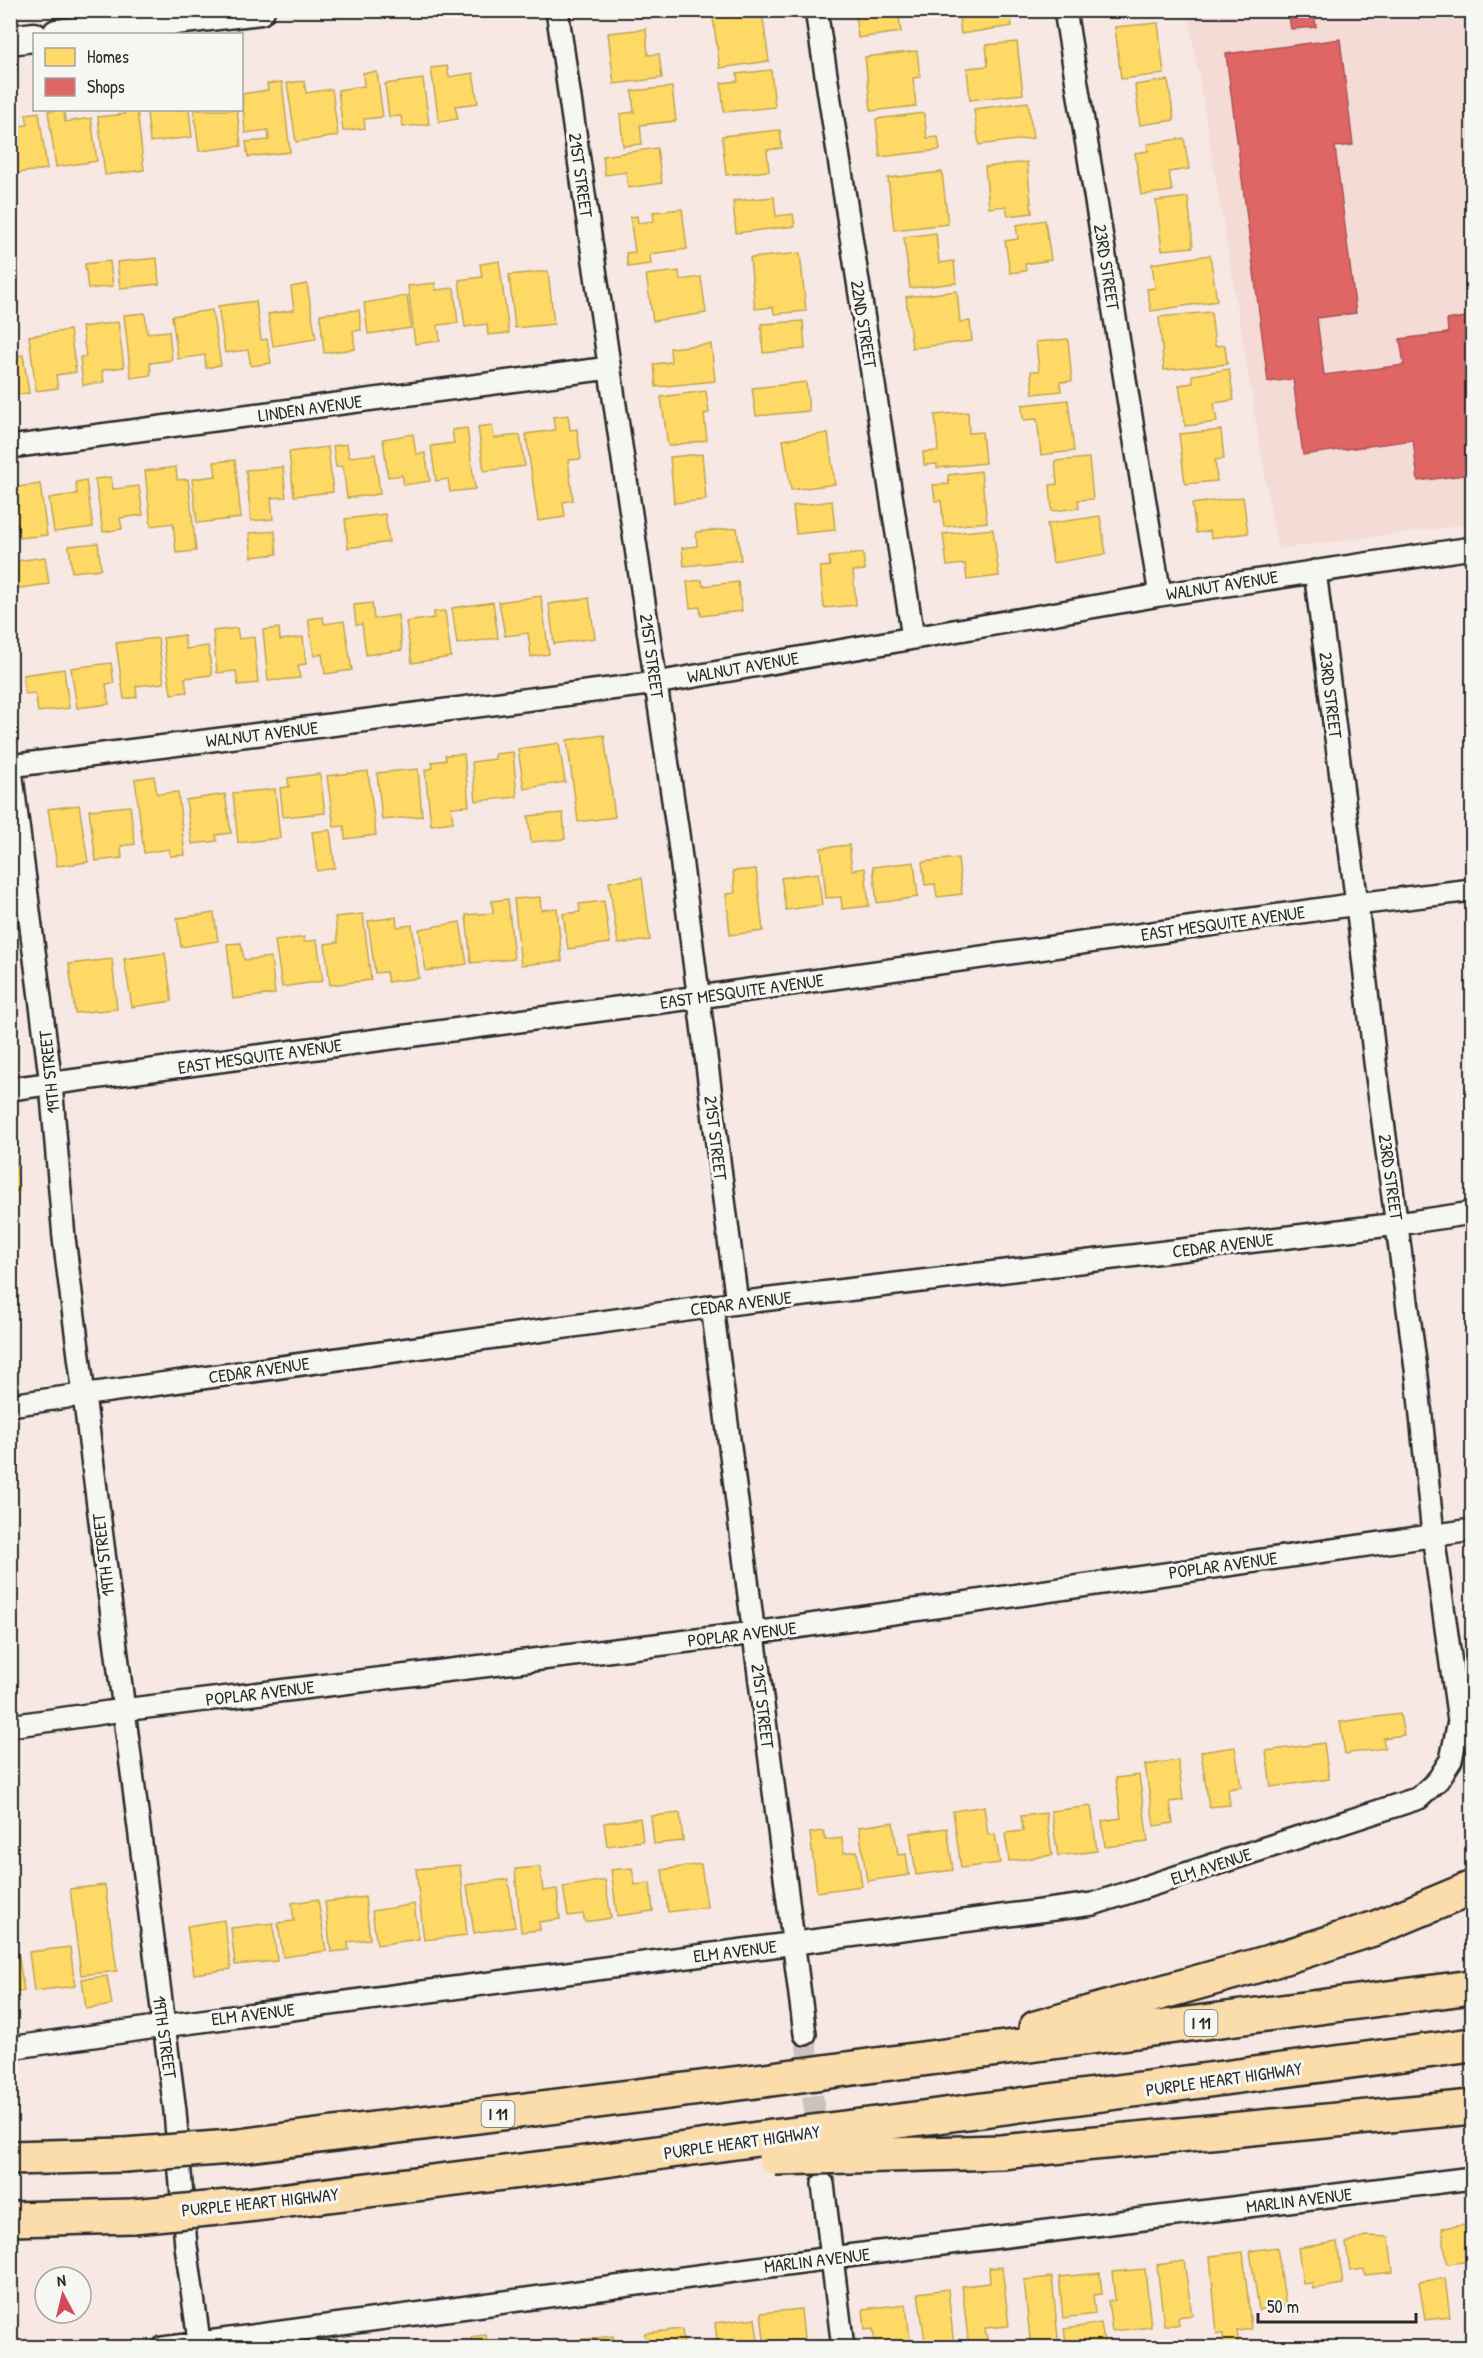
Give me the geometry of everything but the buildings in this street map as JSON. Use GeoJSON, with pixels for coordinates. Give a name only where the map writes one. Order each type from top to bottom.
{"type":"FeatureCollection","features":[{"type":"Feature","properties":{"kind":"highway"},"geometry":{"type":"LineString","coordinates":[[930,2058],[1266,1963],[1376,1928],[1473,1888]]}},
{"type":"Feature","properties":{"kind":"highway","name":"I 11"},"geometry":{"type":"LineString","coordinates":[[10,2158],[124,2155],[231,2147],[1473,1987]]}},
{"type":"Feature","properties":{"kind":"highway","name":"PURPLE HEART HIGHWAY"},"geometry":{"type":"LineString","coordinates":[[10,2219],[133,2216],[577,2164],[773,2148],[884,2123],[1473,2045]]}},
{"type":"Feature","properties":{"kind":"highway"},"geometry":{"type":"LineString","coordinates":[[773,2148],[888,2155],[1001,2152],[1473,2106]]}},
{"type":"Feature","properties":{"kind":"main road"},"geometry":{"type":"LineString","coordinates":[[65,33],[260,10]]}},
{"type":"Feature","properties":{"kind":"main road"},"geometry":{"type":"LineString","coordinates":[[10,40],[33,37]]}},
{"type":"Feature","properties":{"kind":"street","name":"21ST STREET"},"geometry":{"type":"LineString","coordinates":[[557,10],[656,683],[699,997],[737,1303]]}},
{"type":"Feature","properties":{"kind":"street","name":"22ND STREET"},"geometry":{"type":"LineString","coordinates":[[816,10],[913,637]]}},
{"type":"Feature","properties":{"kind":"street","name":"23RD STREET"},"geometry":{"type":"LineString","coordinates":[[1065,10],[1160,595]]}},
{"type":"Feature","properties":{"kind":"street","name":"LINDEN AVENUE"},"geometry":{"type":"LineString","coordinates":[[10,447],[609,368]]}},
{"type":"Feature","properties":{"kind":"street","name":"WALNUT AVENUE"},"geometry":{"type":"LineString","coordinates":[[11,765],[656,683],[1160,595],[1473,548]]}},
{"type":"Feature","properties":{"kind":"street","name":"23RD STREET"},"geometry":{"type":"LineString","coordinates":[[1314,571],[1375,1062],[1417,1376],[1433,1535],[1459,1721],[1451,1760],[1438,1780]]}},
{"type":"Feature","properties":{"kind":"street","name":"19TH STREET"},"geometry":{"type":"LineString","coordinates":[[11,765],[51,1084],[64,1238],[85,1394],[102,1550],[175,2111],[186,2246],[199,2345]]}},
{"type":"Feature","properties":{"kind":"street","name":"EAST MESQUITE AVENUE"},"geometry":{"type":"LineString","coordinates":[[10,1089],[1473,890]]}},
{"type":"Feature","properties":{"kind":"street","name":"CEDAR AVENUE"},"geometry":{"type":"LineString","coordinates":[[10,1405],[712,1306],[1398,1224],[1473,1213]]}},
{"type":"Feature","properties":{"kind":"street","name":"21ST STREET"},"geometry":{"type":"LineString","coordinates":[[712,1306],[805,2034]]}},
{"type":"Feature","properties":{"kind":"street","name":"POPLAR AVENUE"},"geometry":{"type":"LineString","coordinates":[[10,1726],[123,1710],[754,1633],[1473,1530]]}},
{"type":"Feature","properties":{"kind":"street","name":"ELM AVENUE"},"geometry":{"type":"LineString","coordinates":[[10,2048],[1093,1904],[1419,1798],[1438,1780]]}},
{"type":"Feature","properties":{"kind":"street","name":"MARLIN AVENUE"},"geometry":{"type":"LineString","coordinates":[[162,2348],[199,2345],[831,2258],[1473,2178]]}},
{"type":"Feature","properties":{"kind":"street"},"geometry":{"type":"LineString","coordinates":[[823,2184],[843,2348]]}},
{"type":"Feature","properties":{"kind":"shaded area"},"geometry":{"type":"Polygon","coordinates":[[[1188,11],[1472,11],[1472,524],[1277,549],[1188,11]]]}},
{"type":"Feature","properties":{"kind":"tunnel"},"geometry":{"type":"LineString","coordinates":[[805,2034],[818,2141]]}}]}
